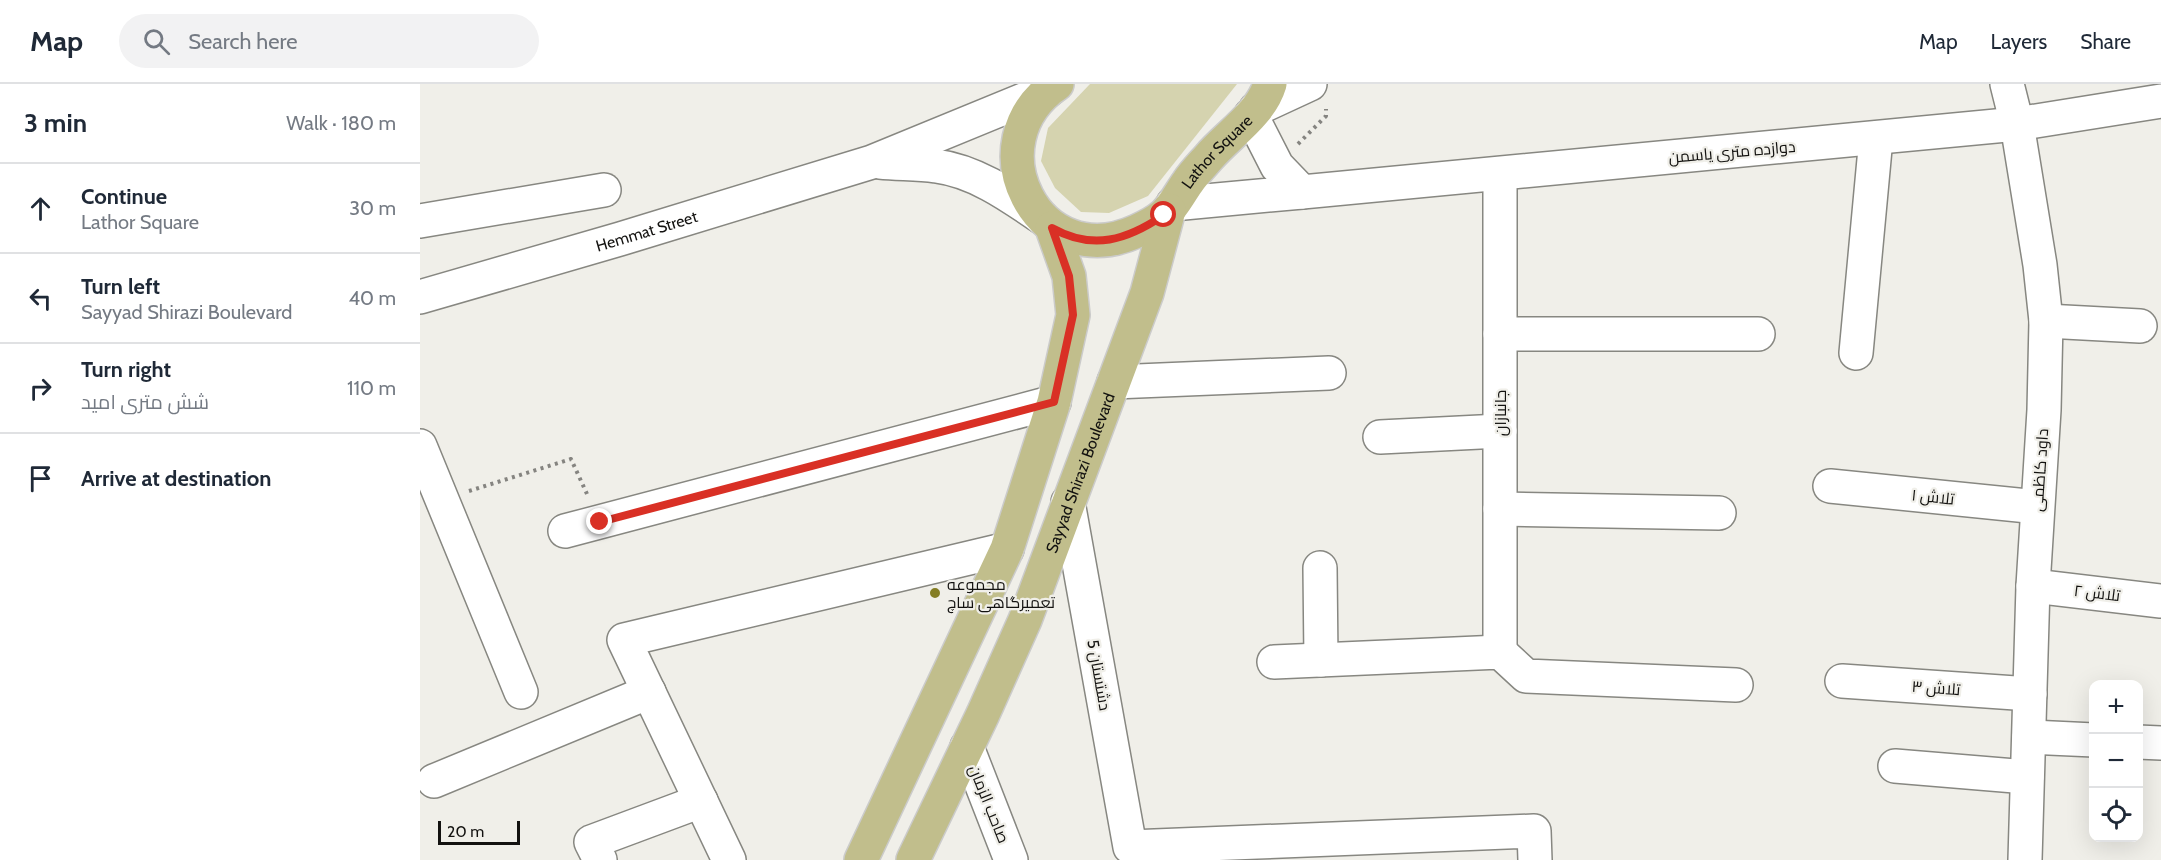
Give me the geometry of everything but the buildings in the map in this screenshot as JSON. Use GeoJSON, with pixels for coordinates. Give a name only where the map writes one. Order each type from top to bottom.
{"type":"FeatureCollection","features":[{"type":"Feature","properties":{"kind":"main road"},"geometry":{"type":"LineString","coordinates":[[861,860],[1007,549],[1054,402],[1073,315],[1072,293],[1067,268],[1047,222],[1025,191],[1018,174],[1017,151],[1029,113],[1053,87]]}},
{"type":"Feature","properties":{"kind":"main road","name":"Lathor Square"},"geometry":{"type":"LineString","coordinates":[[1047,222],[1084,240],[1108,241],[1119,239],[1148,226],[1171,207],[1189,180],[1259,103]]}},
{"type":"Feature","properties":{"kind":"main road","name":"Sayyad Shirazi Boulevard"},"geometry":{"type":"LineString","coordinates":[[913,860],[1025,620],[1148,293],[1171,207]]}},
{"type":"Feature","properties":{"kind":"street"},"geometry":{"type":"LineString","coordinates":[[1302,192],[1277,165],[1259,103],[1310,84]]}},
{"type":"Feature","properties":{"kind":"street","name":"داود کاظمی"},"geometry":{"type":"LineString","coordinates":[[2007,84],[2040,265],[2046,321],[2044,410],[2033,586],[2025,860]]}},
{"type":"Feature","properties":{"kind":"street","name":"Hemmat Street"},"geometry":{"type":"LineString","coordinates":[[420,297],[872,162],[1053,87]]}},
{"type":"Feature","properties":{"kind":"street","name":"دوازده متری یاسمن"},"geometry":{"type":"LineString","coordinates":[[1171,207],[1302,192],[2016,124],[2145,96]]}},
{"type":"Feature","properties":{"kind":"street"},"geometry":{"type":"LineString","coordinates":[[1856,353],[1876,138]]}},
{"type":"Feature","properties":{"kind":"street"},"geometry":{"type":"LineString","coordinates":[[872,162],[937,166],[962,172],[1013,198],[1047,222]]}},
{"type":"Feature","properties":{"kind":"street","name":"جانبازان"},"geometry":{"type":"LineString","coordinates":[[1500,174],[1500,652]]}},
{"type":"Feature","properties":{"kind":"street"},"geometry":{"type":"LineString","coordinates":[[420,221],[604,190]]}},
{"type":"Feature","properties":{"kind":"street"},"geometry":{"type":"LineString","coordinates":[[2046,321],[2140,326]]}},
{"type":"Feature","properties":{"kind":"street"},"geometry":{"type":"LineString","coordinates":[[1500,334],[1758,334]]}},
{"type":"Feature","properties":{"kind":"street"},"geometry":{"type":"LineString","coordinates":[[1114,382],[1329,373]]}},
{"type":"Feature","properties":{"kind":"street"},"geometry":{"type":"LineString","coordinates":[[565,531],[1054,402]]}},
{"type":"Feature","properties":{"kind":"street"},"geometry":{"type":"LineString","coordinates":[[1380,436],[1500,431]]}},
{"type":"Feature","properties":{"kind":"street"},"geometry":{"type":"LineString","coordinates":[[420,446],[521,692]]}},
{"type":"Feature","properties":{"kind":"street","name":"تلاش ۱"},"geometry":{"type":"LineString","coordinates":[[1830,486],[2037,507]]}},
{"type":"Feature","properties":{"kind":"street","name":"دشتستان 5"},"geometry":{"type":"LineString","coordinates":[[1068,502],[1130,847],[1301,850]]}},
{"type":"Feature","properties":{"kind":"street"},"geometry":{"type":"LineString","coordinates":[[1500,509],[1719,513]]}},
{"type":"Feature","properties":{"kind":"street"},"geometry":{"type":"LineString","coordinates":[[729,860],[624,640],[1007,549]]}},
{"type":"Feature","properties":{"kind":"street"},"geometry":{"type":"LineString","coordinates":[[1320,568],[1321,660]]}},
{"type":"Feature","properties":{"kind":"street","name":"تلاش ۲"},"geometry":{"type":"LineString","coordinates":[[2033,586],[2161,601]]}},
{"type":"Feature","properties":{"kind":"street"},"geometry":{"type":"LineString","coordinates":[[1274,662],[1500,652],[1526,676],[1736,685]]}},
{"type":"Feature","properties":{"kind":"street","name":"تلاش ۳"},"geometry":{"type":"LineString","coordinates":[[1842,681],[2030,694]]}},
{"type":"Feature","properties":{"kind":"street"},"geometry":{"type":"LineString","coordinates":[[434,781],[649,692]]}},
{"type":"Feature","properties":{"kind":"street"},"geometry":{"type":"LineString","coordinates":[[2029,737],[2089,740]]}},
{"type":"Feature","properties":{"kind":"street"},"geometry":{"type":"LineString","coordinates":[[2143,742],[2161,743]]}},
{"type":"Feature","properties":{"kind":"street","name":"صاحب الزمان"},"geometry":{"type":"LineString","coordinates":[[967,747],[1011,860]]}},
{"type":"Feature","properties":{"kind":"street"},"geometry":{"type":"LineString","coordinates":[[1895,766],[2027,777]]}},
{"type":"Feature","properties":{"kind":"street"},"geometry":{"type":"LineString","coordinates":[[600,860],[591,842],[701,801]]}},
{"type":"Feature","properties":{"kind":"street"},"geometry":{"type":"LineString","coordinates":[[1301,850],[1534,831],[1535,860]]}},
{"type":"Feature","properties":{"kind":"path"},"geometry":{"type":"LineString","coordinates":[[442,499],[570,459],[600,522]]}},
{"type":"Feature","properties":{"kind":"shaded area"},"geometry":{"type":"Polygon","coordinates":[[[1090,84],[1237,84],[1148,196],[1109,213],[1081,212],[1055,188],[1041,161],[1048,128],[1090,84]]]}},
{"type":"Feature","properties":{"kind":"place","name":"مجموعه تعمیرگاهی ساچ"},"geometry":{"type":"Point","coordinates":[935,593]}},
{"type":"Feature","properties":{"kind":"route"},"geometry":{"type":"LineString","coordinates":[[600,522],[1054,402],[1073,315],[1069,276],[1052,228],[1084,240],[1108,241],[1129,235],[1164,215]]}}]}
